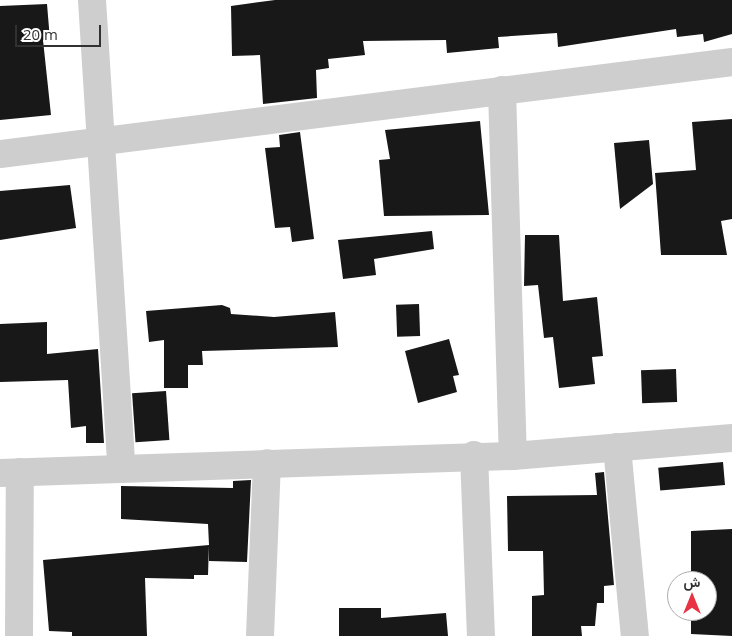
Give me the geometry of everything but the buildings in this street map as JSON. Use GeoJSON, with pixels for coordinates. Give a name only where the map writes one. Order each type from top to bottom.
{"type":"FeatureCollection","features":[{"type":"Feature","properties":{"kind":"street"},"geometry":{"type":"LineString","coordinates":[[92,0],[103,139],[121,467]]}},
{"type":"Feature","properties":{"kind":"street"},"geometry":{"type":"LineString","coordinates":[[0,154],[103,139],[732,62]]}},
{"type":"Feature","properties":{"kind":"street"},"geometry":{"type":"LineString","coordinates":[[502,90],[513,456]]}},
{"type":"Feature","properties":{"kind":"street"},"geometry":{"type":"LineString","coordinates":[[19,636],[10,473],[121,467],[267,464],[474,455],[513,456],[732,438]]}},
{"type":"Feature","properties":{"kind":"street"},"geometry":{"type":"LineString","coordinates":[[617,447],[635,636]]}},
{"type":"Feature","properties":{"kind":"street"},"geometry":{"type":"LineString","coordinates":[[474,455],[481,636]]}},
{"type":"Feature","properties":{"kind":"street"},"geometry":{"type":"LineString","coordinates":[[260,636],[267,464]]}}]}
